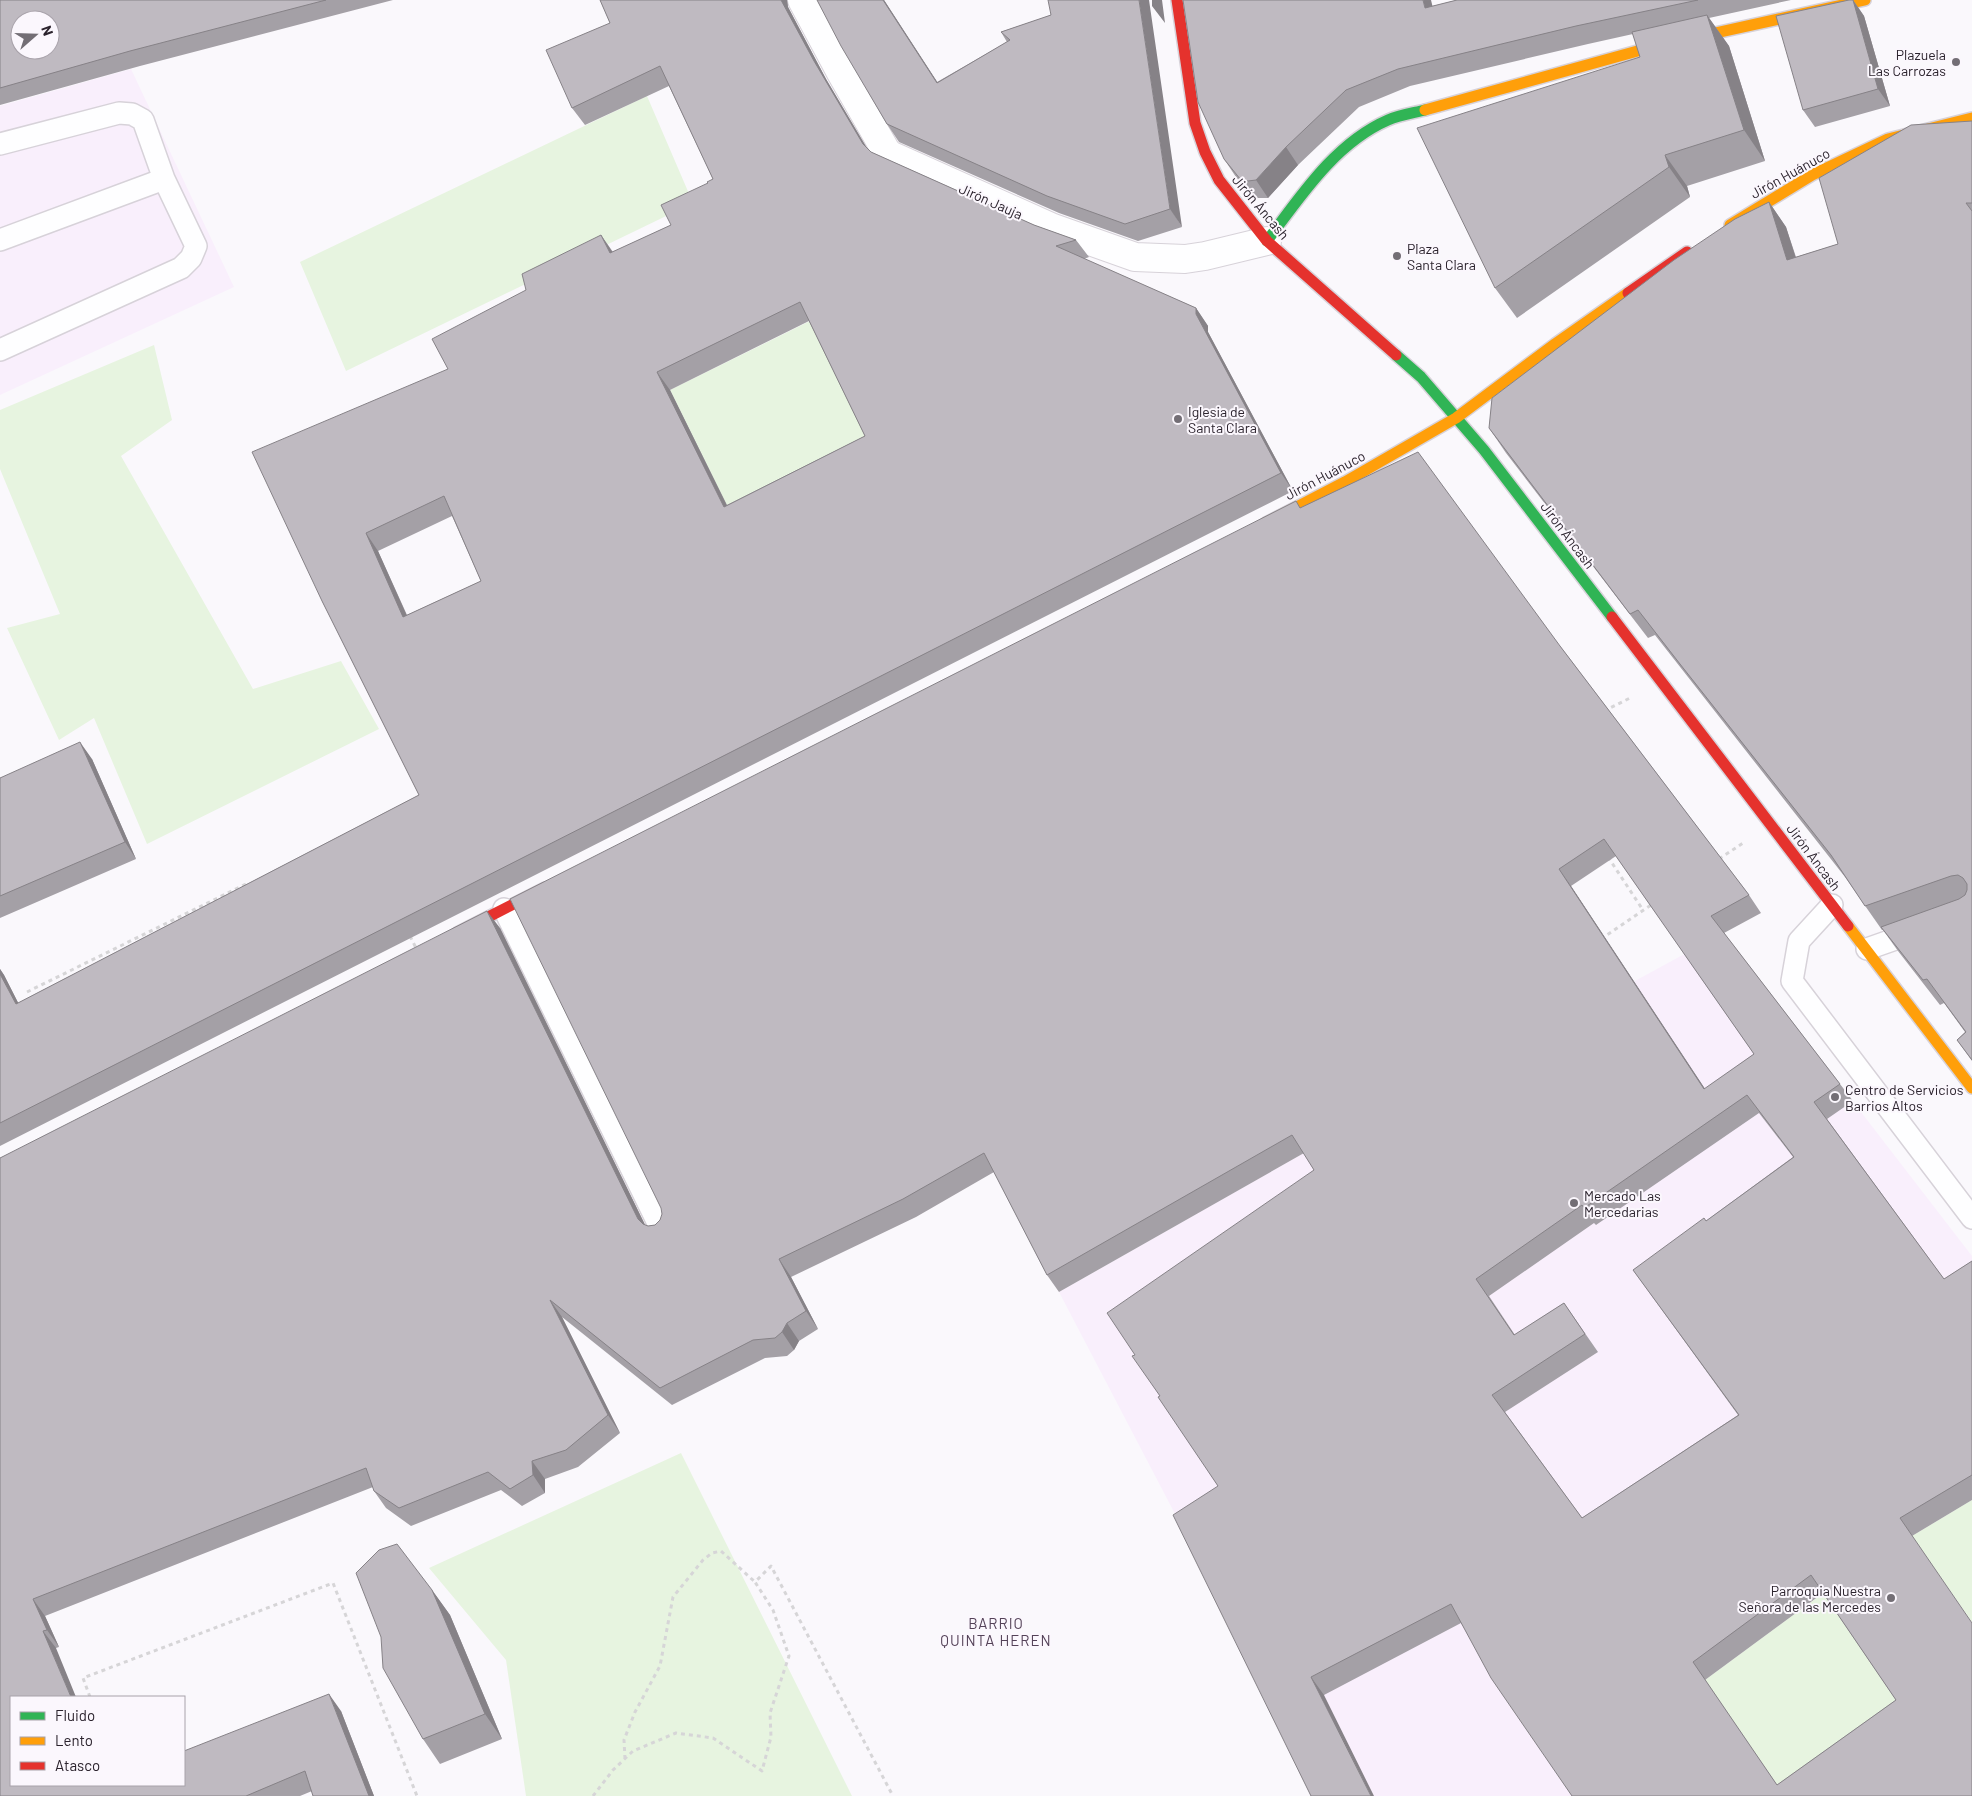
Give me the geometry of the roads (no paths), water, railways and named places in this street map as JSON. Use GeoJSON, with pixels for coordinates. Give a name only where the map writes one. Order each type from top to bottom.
{"type":"FeatureCollection","features":[{"type":"Feature","properties":{"kind":"street","name":"Jirón Jauja"},"geometry":{"type":"LineString","coordinates":[[802,0],[840,71],[890,155],[1053,228],[1136,257],[1192,258],[1267,241]]}},
{"type":"Feature","properties":{"kind":"street","name":"Jirón Áncash"},"geometry":{"type":"LineString","coordinates":[[1177,0],[1194,123],[1205,152],[1220,180],[1267,241],[1421,377],[1484,450],[1972,1088]]}},
{"type":"Feature","properties":{"kind":"street"},"geometry":{"type":"LineString","coordinates":[[1267,241],[1316,176],[1335,157],[1357,138],[1388,120],[1652,47],[1865,0]]}},
{"type":"Feature","properties":{"kind":"street","name":"Jirón Huánuco"},"geometry":{"type":"LineString","coordinates":[[1719,232],[1812,175],[1888,139],[1972,118]]}},
{"type":"Feature","properties":{"kind":"street","name":"Jirón Huánuco"},"geometry":{"type":"LineString","coordinates":[[1252,530],[1345,482],[1456,418],[1555,344],[1695,246]]}},
{"type":"Feature","properties":{"kind":"street"},"geometry":{"type":"LineString","coordinates":[[418,952],[554,884]]}},
{"type":"Feature","properties":{"kind":"lane"},"geometry":{"type":"LineString","coordinates":[[0,144],[119,113],[132,114],[143,120],[164,179],[196,246],[192,258],[181,268],[0,350]]}},
{"type":"Feature","properties":{"kind":"lane"},"geometry":{"type":"LineString","coordinates":[[0,240],[164,179]]}},
{"type":"Feature","properties":{"kind":"lane"},"geometry":{"type":"LineString","coordinates":[[1832,905],[1800,941],[1792,981],[1972,1218]]}},
{"type":"Feature","properties":{"kind":"lane"},"geometry":{"type":"LineString","coordinates":[[504,909],[662,1231]]}},
{"type":"Feature","properties":{"kind":"lane"},"geometry":{"type":"LineString","coordinates":[[1867,949],[1972,912]]}},
{"type":"Feature","properties":{"kind":"place","name":"Plazuela Las Carrozas"},"geometry":{"type":"Point","coordinates":[1956,62]}},
{"type":"Feature","properties":{"kind":"place","name":"Plaza Santa Clara"},"geometry":{"type":"Point","coordinates":[1397,256]}},
{"type":"Feature","properties":{"kind":"place","name":"Iglesia de Santa Clara"},"geometry":{"type":"Point","coordinates":[1178,419]}},
{"type":"Feature","properties":{"kind":"place","name":"Centro de Servicios Barrios Altos"},"geometry":{"type":"Point","coordinates":[1835,1097]}},
{"type":"Feature","properties":{"kind":"place","name":"Mercado Las Mercedarias"},"geometry":{"type":"Point","coordinates":[1574,1203]}},
{"type":"Feature","properties":{"kind":"place","name":"Parroquia Nuestra Señora de las Mercedes"},"geometry":{"type":"Point","coordinates":[1891,1598]}},
{"type":"Feature","properties":{"kind":"district","name":"BARRIO QUINTA HEREN"},"geometry":{"type":"Point","coordinates":[996,1632]}}]}
